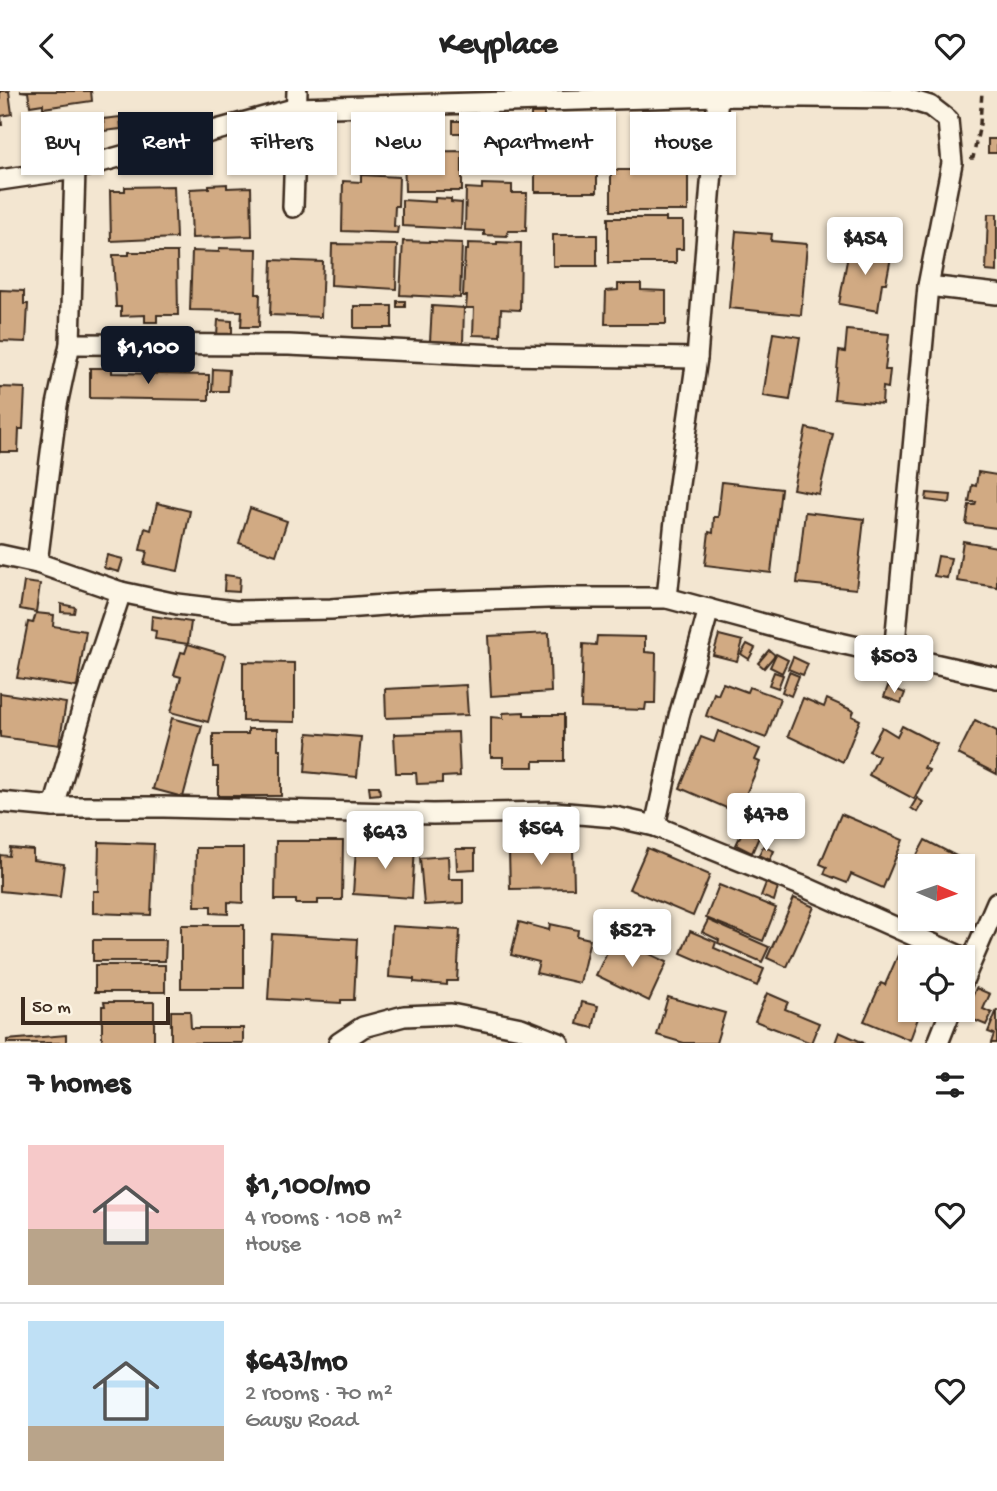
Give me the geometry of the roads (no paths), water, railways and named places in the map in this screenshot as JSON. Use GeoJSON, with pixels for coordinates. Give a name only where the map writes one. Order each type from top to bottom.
{"type":"FeatureCollection","features":[{"type":"Feature","properties":{"kind":"street"},"geometry":{"type":"LineString","coordinates":[[667,598],[678,491],[698,358],[718,96]]}},
{"type":"Feature","properties":{"kind":"street"},"geometry":{"type":"LineString","coordinates":[[104,160],[297,99],[718,96],[905,98],[930,106],[948,120],[951,163],[928,286],[894,654]]}},
{"type":"Feature","properties":{"kind":"street"},"geometry":{"type":"LineString","coordinates":[[293,207],[297,99]]}},
{"type":"Feature","properties":{"kind":"street"},"geometry":{"type":"LineString","coordinates":[[0,180],[34,175]]}},
{"type":"Feature","properties":{"kind":"street"},"geometry":{"type":"LineString","coordinates":[[37,563],[57,405],[71,344],[75,175]]}},
{"type":"Feature","properties":{"kind":"street"},"geometry":{"type":"LineString","coordinates":[[928,286],[997,294]]}},
{"type":"Feature","properties":{"kind":"street"},"geometry":{"type":"LineString","coordinates":[[71,344],[289,345],[496,355],[698,358]]}},
{"type":"Feature","properties":{"kind":"street"},"geometry":{"type":"LineString","coordinates":[[0,555],[37,563],[121,591],[206,609],[248,612],[548,598],[667,598],[804,635],[997,678]]}},
{"type":"Feature","properties":{"kind":"street"},"geometry":{"type":"LineString","coordinates":[[54,807],[121,591]]}},
{"type":"Feature","properties":{"kind":"street"},"geometry":{"type":"LineString","coordinates":[[655,826],[679,716],[709,609]]}},
{"type":"Feature","properties":{"kind":"street"},"geometry":{"type":"LineString","coordinates":[[0,802],[54,807],[433,814],[555,812],[615,817],[655,826],[800,885],[934,945]]}},
{"type":"Feature","properties":{"kind":"street"},"geometry":{"type":"LineString","coordinates":[[988,946],[997,902]]}},
{"type":"Feature","properties":{"kind":"street"},"geometry":{"type":"LineString","coordinates":[[339,1043],[363,1027],[404,1016],[451,1014],[520,1028],[559,1043]]}},
{"type":"Feature","properties":{"kind":"street"},"geometry":{"type":"LineString","coordinates":[[938,1043],[946,1022]]}}]}
